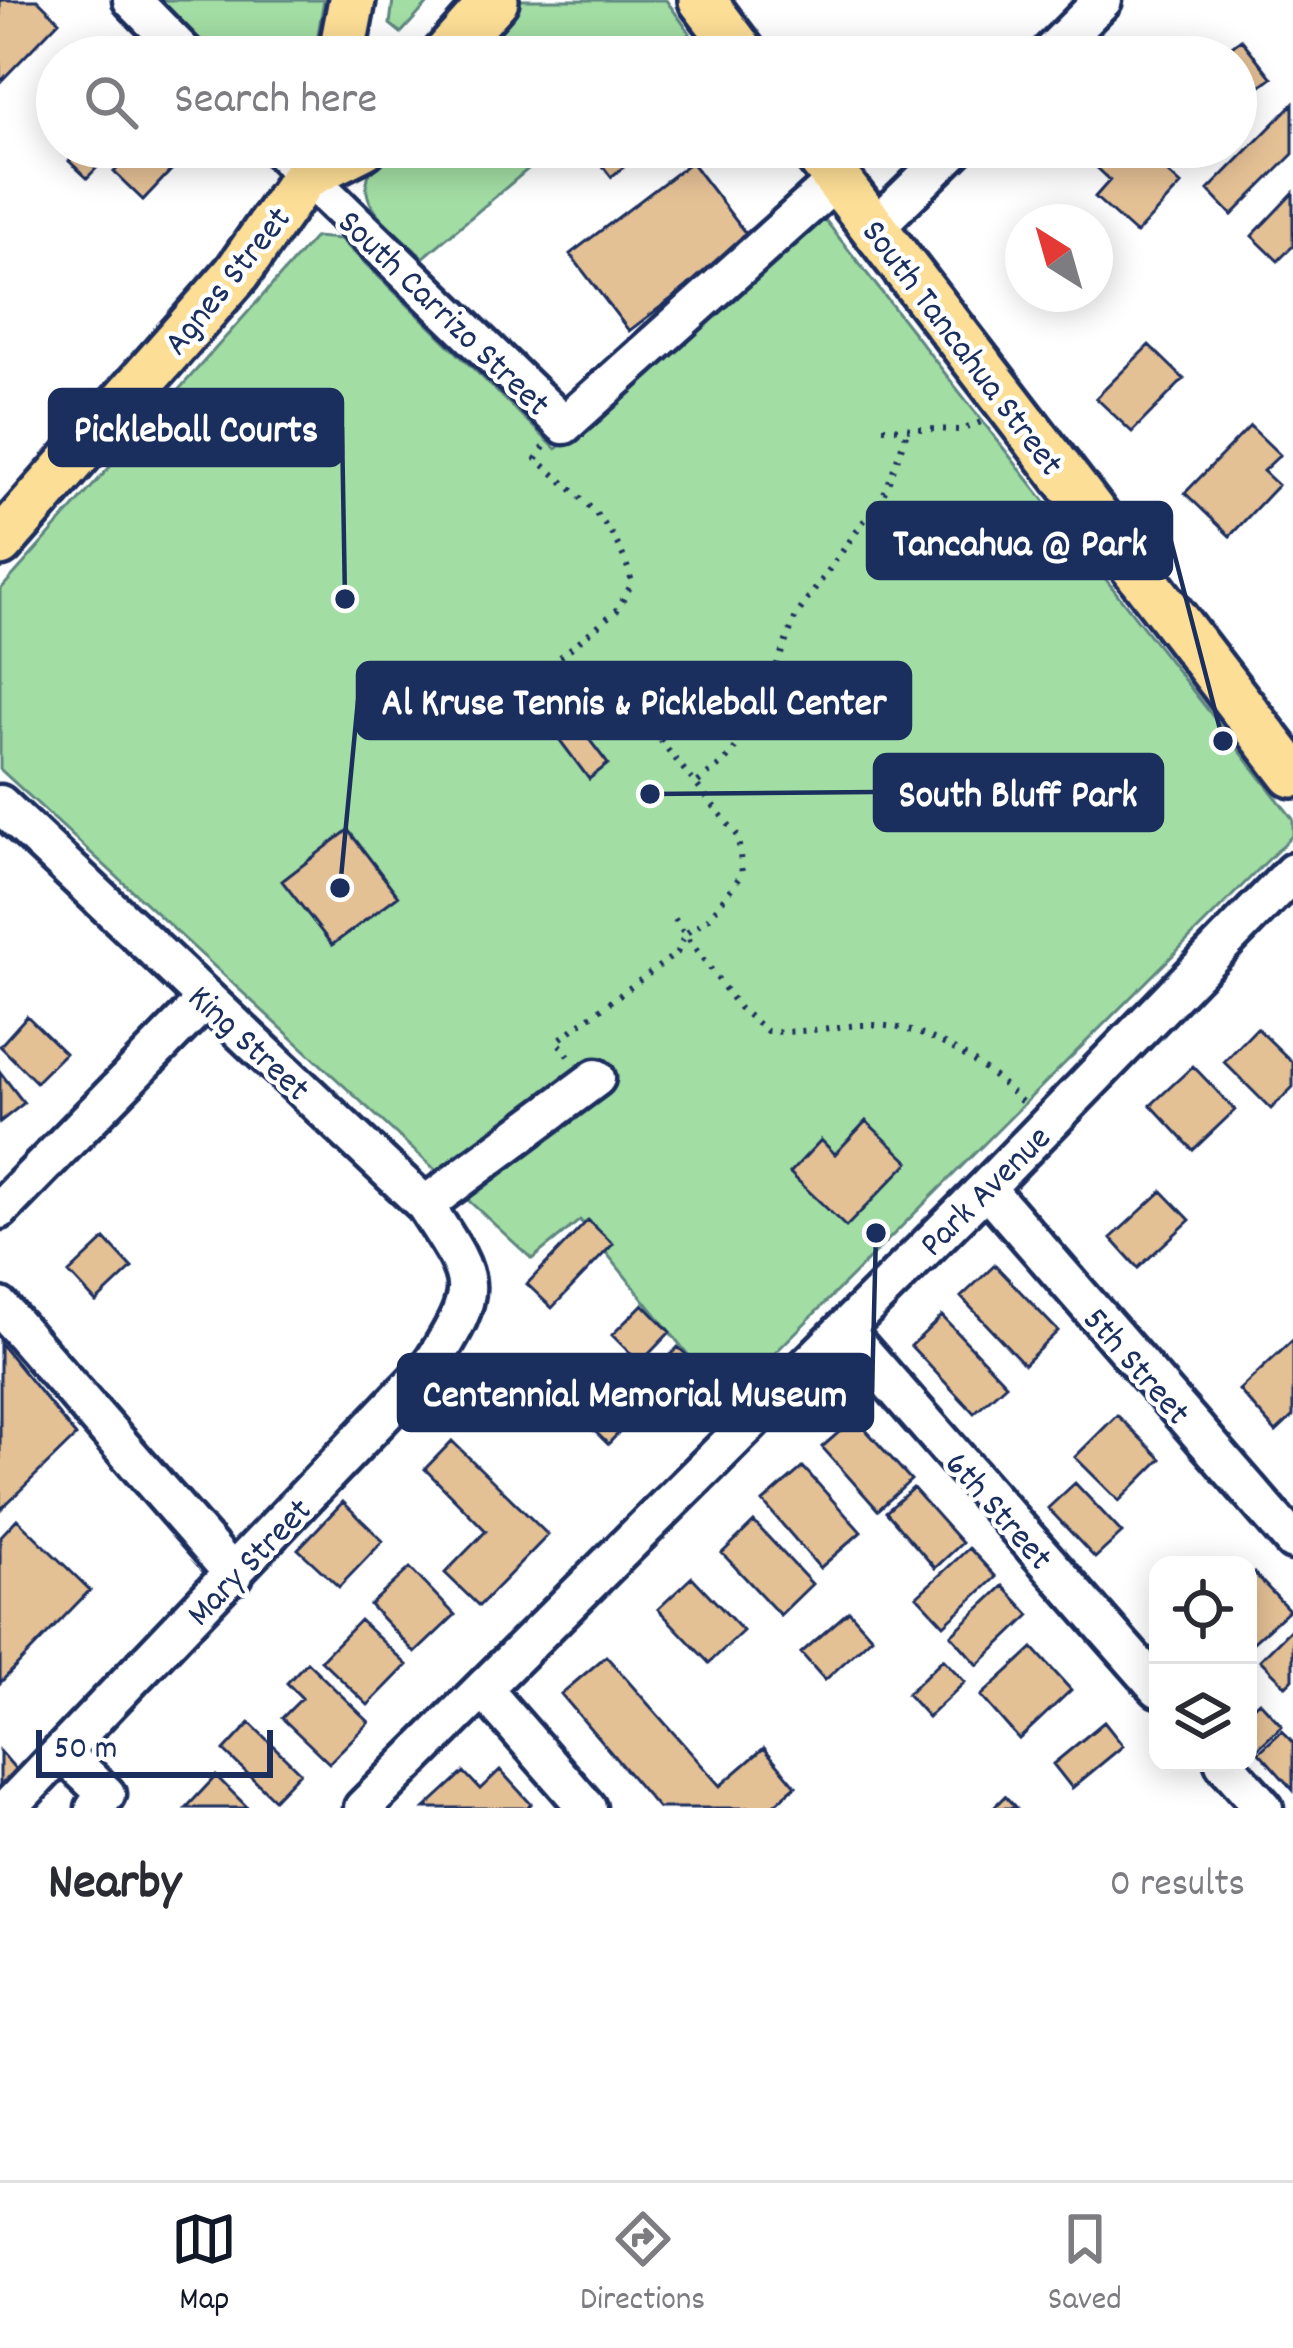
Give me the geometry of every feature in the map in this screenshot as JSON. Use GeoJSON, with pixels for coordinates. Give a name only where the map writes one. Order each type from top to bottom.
{"type":"FeatureCollection","features":[{"type":"Feature","properties":{"kind":"main road"},"geometry":{"type":"LineString","coordinates":[[345,36],[352,0]]}},
{"type":"Feature","properties":{"kind":"main road"},"geometry":{"type":"LineString","coordinates":[[463,36],[495,0]]}},
{"type":"Feature","properties":{"kind":"main road"},"geometry":{"type":"LineString","coordinates":[[702,0],[729,36]]}},
{"type":"Feature","properties":{"kind":"main road","name":"Agnes Street"},"geometry":{"type":"LineString","coordinates":[[0,543],[237,273],[293,168]]}},
{"type":"Feature","properties":{"kind":"main road","name":"South Tancahua Street"},"geometry":{"type":"LineString","coordinates":[[828,168],[1293,774]]}},
{"type":"Feature","properties":{"kind":"street"},"geometry":{"type":"LineString","coordinates":[[132,0],[167,36]]}},
{"type":"Feature","properties":{"kind":"street"},"geometry":{"type":"LineString","coordinates":[[1067,36],[1103,0]]}},
{"type":"Feature","properties":{"kind":"street","name":"South Carrizo Street"},"geometry":{"type":"LineString","coordinates":[[310,168],[562,423]]}},
{"type":"Feature","properties":{"kind":"street"},"geometry":{"type":"LineString","coordinates":[[562,423],[821,168]]}},
{"type":"Feature","properties":{"kind":"street"},"geometry":{"type":"LineString","coordinates":[[874,228],[935,168]]}},
{"type":"Feature","properties":{"kind":"street","name":"King Street"},"geometry":{"type":"LineString","coordinates":[[0,804],[425,1205],[466,1271],[470,1299]]}},
{"type":"Feature","properties":{"kind":"street","name":"Park Avenue"},"geometry":{"type":"LineString","coordinates":[[364,1808],[986,1188],[1293,872]]}},
{"type":"Feature","properties":{"kind":"street"},"geometry":{"type":"LineString","coordinates":[[0,1210],[206,999]]}},
{"type":"Feature","properties":{"kind":"street"},"geometry":{"type":"LineString","coordinates":[[425,1205],[592,1081]]}},
{"type":"Feature","properties":{"kind":"street","name":"5th Street"},"geometry":{"type":"LineString","coordinates":[[986,1188],[1293,1541]]}},
{"type":"Feature","properties":{"kind":"street","name":"Mary Street"},"geometry":{"type":"LineString","coordinates":[[8,1808],[432,1364],[470,1299]]}},
{"type":"Feature","properties":{"kind":"street"},"geometry":{"type":"LineString","coordinates":[[0,1307],[234,1575]]}},
{"type":"Feature","properties":{"kind":"street","name":"6th Street"},"geometry":{"type":"LineString","coordinates":[[844,1330],[1149,1678]]}},
{"type":"Feature","properties":{"kind":"street"},"geometry":{"type":"LineString","coordinates":[[484,1690],[587,1808]]}},
{"type":"Feature","properties":{"kind":"street"},"geometry":{"type":"LineString","coordinates":[[62,1752],[106,1794],[94,1808]]}},
{"type":"Feature","properties":{"kind":"street"},"geometry":{"type":"LineString","coordinates":[[1232,1772],[1264,1808]]}},
{"type":"Feature","properties":{"kind":"path"},"geometry":{"type":"LineString","coordinates":[[883,428],[962,430],[1006,401]]}},
{"type":"Feature","properties":{"kind":"path"},"geometry":{"type":"LineString","coordinates":[[562,423],[536,459],[597,510],[626,559],[632,583],[618,609],[553,662],[554,691],[572,718]]}},
{"type":"Feature","properties":{"kind":"path"},"geometry":{"type":"LineString","coordinates":[[698,782],[725,761],[753,725],[796,616],[825,569],[858,537],[877,506],[908,429]]}},
{"type":"Feature","properties":{"kind":"path"},"geometry":{"type":"LineString","coordinates":[[592,1081],[557,1041],[677,953],[685,934],[728,896],[742,874],[738,836],[660,740]]}},
{"type":"Feature","properties":{"kind":"path"},"geometry":{"type":"LineString","coordinates":[[672,915],[739,1008],[767,1031],[800,1034],[878,1026],[935,1038],[973,1061],[1046,1126]]}},
{"type":"Feature","properties":{"kind":"green space"},"geometry":{"type":"Polygon","coordinates":[[[155,0],[324,0],[318,36],[190,36],[155,0]]]}},
{"type":"Feature","properties":{"kind":"green space"},"geometry":{"type":"Polygon","coordinates":[[[393,0],[431,0],[401,33],[390,24],[393,0]]]}},
{"type":"Feature","properties":{"kind":"green space"},"geometry":{"type":"Polygon","coordinates":[[[516,0],[666,0],[690,33],[686,36],[484,36],[516,0]]]}},
{"type":"Feature","properties":{"kind":"green space"},"geometry":{"type":"Polygon","coordinates":[[[372,168],[529,168],[423,258],[373,207],[367,181],[372,168]]]}},
{"type":"Feature","properties":{"kind":"green space"},"geometry":{"type":"Polygon","coordinates":[[[819,212],[1293,819],[1293,835],[726,1402],[580,1220],[532,1259],[0,769],[0,590],[315,237],[340,239],[556,449],[819,212]]]}},
{"type":"Feature","properties":{"kind":"building"},"geometry":{"type":"Polygon","coordinates":[[[0,0],[38,0],[59,21],[44,36],[36,36],[36,45],[0,82],[0,0]]]}},
{"type":"Feature","properties":{"kind":"building"},"geometry":{"type":"Polygon","coordinates":[[[1257,59],[1272,78],[1257,89],[1257,59]]]}},
{"type":"Feature","properties":{"kind":"building"},"geometry":{"type":"Polygon","coordinates":[[[1293,104],[1293,154],[1232,215],[1208,190],[1230,168],[1257,168],[1257,140],[1293,104]]]}},
{"type":"Feature","properties":{"kind":"building"},"geometry":{"type":"Polygon","coordinates":[[[76,168],[97,168],[87,178],[76,168]]]}},
{"type":"Feature","properties":{"kind":"building"},"geometry":{"type":"Polygon","coordinates":[[[118,168],[173,168],[143,200],[114,172],[118,168]]]}},
{"type":"Feature","properties":{"kind":"building"},"geometry":{"type":"Polygon","coordinates":[[[683,168],[696,168],[750,239],[629,331],[570,254],[683,168]]]}},
{"type":"Feature","properties":{"kind":"building"},"geometry":{"type":"Polygon","coordinates":[[[1097,168],[1163,168],[1181,185],[1136,234],[1113,213],[1113,204],[1103,204],[1095,197],[1110,180],[1097,168]]]}},
{"type":"Feature","properties":{"kind":"building"},"geometry":{"type":"Polygon","coordinates":[[[1293,193],[1293,246],[1278,261],[1252,236],[1293,193]]]}},
{"type":"Feature","properties":{"kind":"building"},"geometry":{"type":"Polygon","coordinates":[[[1149,345],[1184,379],[1132,432],[1096,398],[1149,345]]]}},
{"type":"Feature","properties":{"kind":"building"},"geometry":{"type":"Polygon","coordinates":[[[1250,426],[1280,455],[1263,471],[1278,485],[1230,536],[1185,493],[1250,426]]]}},
{"type":"Feature","properties":{"kind":"building"},"geometry":{"type":"Polygon","coordinates":[[[575,721],[608,764],[589,779],[556,735],[575,721]]]}},
{"type":"Feature","properties":{"kind":"building"},"geometry":{"type":"Polygon","coordinates":[[[348,830],[398,896],[332,945],[282,881],[348,830]]]}},
{"type":"Feature","properties":{"kind":"building"},"geometry":{"type":"Polygon","coordinates":[[[27,1016],[65,1053],[36,1082],[0,1046],[27,1016]]]}},
{"type":"Feature","properties":{"kind":"building"},"geometry":{"type":"Polygon","coordinates":[[[1257,1028],[1293,1063],[1293,1087],[1271,1109],[1224,1062],[1257,1028]]]}},
{"type":"Feature","properties":{"kind":"building"},"geometry":{"type":"Polygon","coordinates":[[[1193,1066],[1235,1110],[1193,1150],[1151,1105],[1193,1066]]]}},
{"type":"Feature","properties":{"kind":"building"},"geometry":{"type":"Polygon","coordinates":[[[0,1072],[24,1103],[0,1122],[0,1072]]]}},
{"type":"Feature","properties":{"kind":"building"},"geometry":{"type":"Polygon","coordinates":[[[866,1121],[909,1162],[846,1227],[790,1173],[821,1140],[835,1154],[866,1121]]]}},
{"type":"Feature","properties":{"kind":"building"},"geometry":{"type":"Polygon","coordinates":[[[1162,1191],[1190,1220],[1138,1268],[1111,1238],[1162,1191]]]}},
{"type":"Feature","properties":{"kind":"building"},"geometry":{"type":"Polygon","coordinates":[[[588,1220],[613,1244],[552,1308],[527,1284],[588,1220]]]}},
{"type":"Feature","properties":{"kind":"building"},"geometry":{"type":"Polygon","coordinates":[[[105,1239],[132,1268],[96,1302],[69,1273],[105,1239]]]}},
{"type":"Feature","properties":{"kind":"building"},"geometry":{"type":"Polygon","coordinates":[[[995,1265],[1058,1331],[1024,1364],[961,1297],[995,1265]]]}},
{"type":"Feature","properties":{"kind":"building"},"geometry":{"type":"Polygon","coordinates":[[[643,1304],[670,1332],[640,1363],[612,1335],[643,1304]]]}},
{"type":"Feature","properties":{"kind":"building"},"geometry":{"type":"Polygon","coordinates":[[[942,1316],[1006,1384],[974,1413],[911,1346],[942,1316]]]}},
{"type":"Feature","properties":{"kind":"building"},"geometry":{"type":"Polygon","coordinates":[[[1293,1340],[1293,1416],[1276,1432],[1239,1390],[1293,1340]]]}},
{"type":"Feature","properties":{"kind":"building"},"geometry":{"type":"Polygon","coordinates":[[[0,1343],[76,1436],[0,1510],[0,1343]]]}},
{"type":"Feature","properties":{"kind":"building"},"geometry":{"type":"Polygon","coordinates":[[[678,1347],[708,1375],[680,1404],[651,1375],[678,1347]]]}},
{"type":"Feature","properties":{"kind":"building"},"geometry":{"type":"Polygon","coordinates":[[[578,1359],[636,1415],[608,1444],[550,1387],[578,1359]]]}},
{"type":"Feature","properties":{"kind":"building"},"geometry":{"type":"Polygon","coordinates":[[[1117,1415],[1161,1459],[1119,1501],[1075,1457],[1117,1415]]]}},
{"type":"Feature","properties":{"kind":"building"},"geometry":{"type":"Polygon","coordinates":[[[855,1418],[911,1480],[878,1510],[822,1447],[855,1418]]]}},
{"type":"Feature","properties":{"kind":"building"},"geometry":{"type":"Polygon","coordinates":[[[452,1441],[548,1535],[479,1606],[445,1573],[486,1531],[425,1469],[452,1441]]]}},
{"type":"Feature","properties":{"kind":"building"},"geometry":{"type":"Polygon","coordinates":[[[803,1467],[861,1532],[820,1568],[763,1502],[803,1467]]]}},
{"type":"Feature","properties":{"kind":"building"},"geometry":{"type":"Polygon","coordinates":[[[1075,1483],[1122,1533],[1095,1558],[1048,1508],[1075,1483]]]}},
{"type":"Feature","properties":{"kind":"building"},"geometry":{"type":"Polygon","coordinates":[[[913,1488],[962,1543],[935,1568],[886,1512],[913,1488]]]}},
{"type":"Feature","properties":{"kind":"building"},"geometry":{"type":"Polygon","coordinates":[[[343,1502],[383,1541],[339,1587],[298,1549],[343,1502]]]}},
{"type":"Feature","properties":{"kind":"building"},"geometry":{"type":"Polygon","coordinates":[[[17,1519],[90,1590],[0,1683],[0,1537],[17,1519]]]}},
{"type":"Feature","properties":{"kind":"building"},"geometry":{"type":"Polygon","coordinates":[[[754,1522],[812,1584],[780,1615],[722,1553],[754,1522]]]}},
{"type":"Feature","properties":{"kind":"building"},"geometry":{"type":"Polygon","coordinates":[[[969,1548],[996,1577],[944,1625],[917,1596],[969,1548]]]}},
{"type":"Feature","properties":{"kind":"building"},"geometry":{"type":"Polygon","coordinates":[[[410,1568],[455,1615],[415,1653],[370,1605],[410,1568]]]}},
{"type":"Feature","properties":{"kind":"building"},"geometry":{"type":"Polygon","coordinates":[[[1257,1576],[1289,1610],[1257,1639],[1257,1576]]]}},
{"type":"Feature","properties":{"kind":"building"},"geometry":{"type":"Polygon","coordinates":[[[692,1577],[743,1631],[709,1663],[658,1609],[692,1577]]]}},
{"type":"Feature","properties":{"kind":"building"},"geometry":{"type":"Polygon","coordinates":[[[1003,1586],[1030,1615],[978,1665],[951,1635],[1003,1586]]]}},
{"type":"Feature","properties":{"kind":"building"},"geometry":{"type":"Polygon","coordinates":[[[849,1611],[872,1637],[825,1680],[801,1653],[849,1611]]]}},
{"type":"Feature","properties":{"kind":"building"},"geometry":{"type":"Polygon","coordinates":[[[360,1620],[407,1665],[368,1705],[321,1660],[360,1620]]]}},
{"type":"Feature","properties":{"kind":"building"},"geometry":{"type":"Polygon","coordinates":[[[1293,1627],[1293,1679],[1286,1686],[1260,1660],[1293,1627]]]}},
{"type":"Feature","properties":{"kind":"building"},"geometry":{"type":"Polygon","coordinates":[[[1033,1648],[1071,1690],[1019,1739],[981,1696],[1033,1648]]]}},
{"type":"Feature","properties":{"kind":"building"},"geometry":{"type":"Polygon","coordinates":[[[606,1656],[720,1786],[764,1748],[796,1786],[770,1808],[658,1808],[561,1694],[606,1656]]]}},
{"type":"Feature","properties":{"kind":"building"},"geometry":{"type":"Polygon","coordinates":[[[943,1659],[965,1682],[928,1717],[907,1694],[943,1659]]]}},
{"type":"Feature","properties":{"kind":"building"},"geometry":{"type":"Polygon","coordinates":[[[307,1662],[369,1722],[329,1763],[282,1718],[302,1698],[287,1683],[307,1662]]]}},
{"type":"Feature","properties":{"kind":"building"},"geometry":{"type":"Polygon","coordinates":[[[1257,1703],[1282,1726],[1258,1748],[1257,1747],[1257,1703]]]}},
{"type":"Feature","properties":{"kind":"building"},"geometry":{"type":"Polygon","coordinates":[[[1104,1722],[1123,1746],[1072,1788],[1053,1764],[1104,1722]]]}},
{"type":"Feature","properties":{"kind":"building"},"geometry":{"type":"Polygon","coordinates":[[[250,1723],[300,1772],[274,1799],[224,1751],[250,1723]]]}},
{"type":"Feature","properties":{"kind":"building"},"geometry":{"type":"Polygon","coordinates":[[[1282,1731],[1293,1743],[1293,1790],[1259,1752],[1282,1731]]]}},
{"type":"Feature","properties":{"kind":"building"},"geometry":{"type":"Polygon","coordinates":[[[0,1751],[19,1773],[0,1792],[0,1751]]]}},
{"type":"Feature","properties":{"kind":"building"},"geometry":{"type":"Polygon","coordinates":[[[500,1770],[531,1804],[527,1808],[425,1808],[464,1772],[480,1789],[500,1770]]]}},
{"type":"Feature","properties":{"kind":"building"},"geometry":{"type":"Polygon","coordinates":[[[216,1776],[248,1808],[186,1808],[216,1776]]]}},
{"type":"Feature","properties":{"kind":"building"},"geometry":{"type":"Polygon","coordinates":[[[1005,1796],[1016,1808],[993,1808],[1005,1796]]]}},
{"type":"Feature","properties":{"kind":"place","name":"Pickleball Courts"},"geometry":{"type":"Point","coordinates":[345,599]}},
{"type":"Feature","properties":{"kind":"place","name":"Tancahua @ Park"},"geometry":{"type":"Point","coordinates":[1223,741]}},
{"type":"Feature","properties":{"kind":"place","name":"South Bluff Park"},"geometry":{"type":"Point","coordinates":[650,794]}},
{"type":"Feature","properties":{"kind":"place","name":"Al Kruse Tennis & Pickleball Center"},"geometry":{"type":"Point","coordinates":[340,888]}},
{"type":"Feature","properties":{"kind":"place","name":"Centennial Memorial Museum"},"geometry":{"type":"Point","coordinates":[876,1233]}}]}
